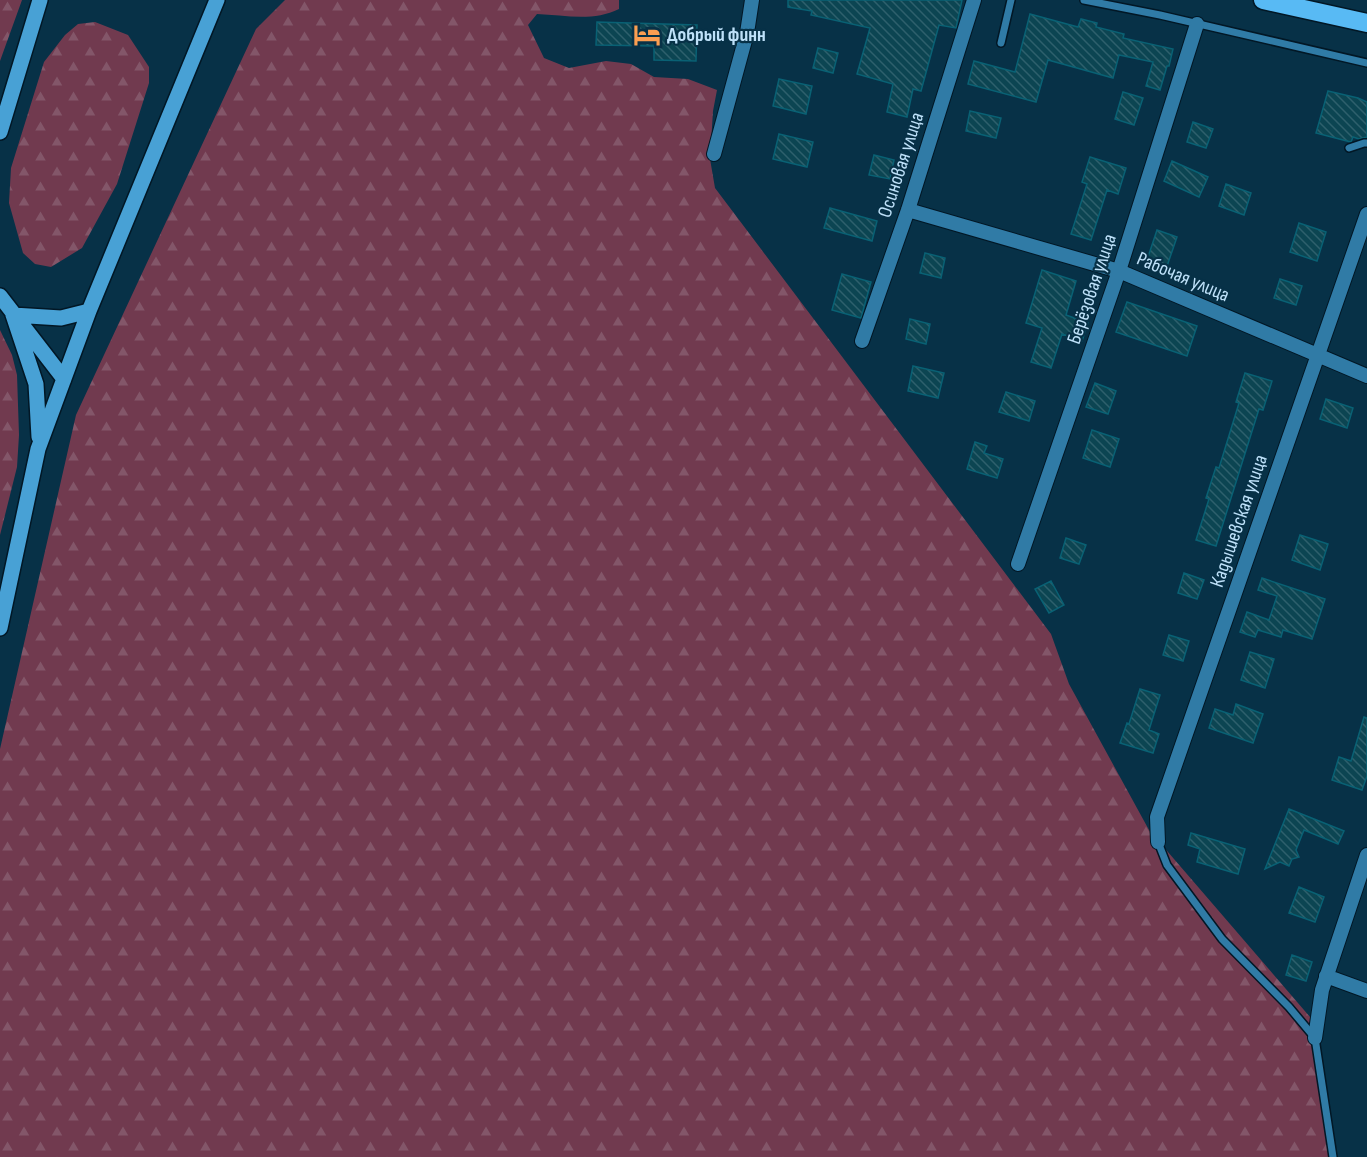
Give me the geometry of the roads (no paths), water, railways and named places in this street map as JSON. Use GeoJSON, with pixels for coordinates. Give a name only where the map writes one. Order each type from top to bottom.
{"type":"FeatureCollection","features":[{"type":"Feature","properties":{"kind":"highway"},"geometry":{"type":"LineString","coordinates":[[1263,0],[1367,23]]}},
{"type":"Feature","properties":{"kind":"main road"},"geometry":{"type":"LineString","coordinates":[[0,132],[40,0]]}},
{"type":"Feature","properties":{"kind":"main road"},"geometry":{"type":"LineString","coordinates":[[0,628],[38,448],[89,311],[217,0]]}},
{"type":"Feature","properties":{"kind":"main road"},"geometry":{"type":"LineString","coordinates":[[0,296],[64,379]]}},
{"type":"Feature","properties":{"kind":"main road"},"geometry":{"type":"LineString","coordinates":[[13,315],[61,318],[89,311]]}},
{"type":"Feature","properties":{"kind":"main road"},"geometry":{"type":"LineString","coordinates":[[13,315],[36,384],[39,419],[38,448]]}},
{"type":"Feature","properties":{"kind":"street"},"geometry":{"type":"LineString","coordinates":[[714,154],[747,33],[752,0]]}},
{"type":"Feature","properties":{"kind":"street","name":"Осиновая улица"},"geometry":{"type":"LineString","coordinates":[[862,341],[908,210],[974,0]]}},
{"type":"Feature","properties":{"kind":"street","name":"Берёзовая улица"},"geometry":{"type":"LineString","coordinates":[[1018,564],[1119,271],[1197,24]]}},
{"type":"Feature","properties":{"kind":"street","name":"Рабочая улица"},"geometry":{"type":"LineString","coordinates":[[908,210],[1119,271],[1367,376]]}},
{"type":"Feature","properties":{"kind":"street","name":"Кадышевская улица"},"geometry":{"type":"LineString","coordinates":[[1158,842],[1157,817],[1367,214]]}},
{"type":"Feature","properties":{"kind":"street"},"geometry":{"type":"LineString","coordinates":[[1315,1038],[1326,976],[1367,855]]}},
{"type":"Feature","properties":{"kind":"street"},"geometry":{"type":"LineString","coordinates":[[1326,976],[1367,991]]}},
{"type":"Feature","properties":{"kind":"lane"},"geometry":{"type":"LineString","coordinates":[[1001,43],[1011,0]]}},
{"type":"Feature","properties":{"kind":"lane"},"geometry":{"type":"LineString","coordinates":[[1084,0],[1367,63]]}},
{"type":"Feature","properties":{"kind":"lane"},"geometry":{"type":"LineString","coordinates":[[1349,148],[1367,143]]}},
{"type":"Feature","properties":{"kind":"lane"},"geometry":{"type":"LineString","coordinates":[[1158,842],[1167,865],[1222,939],[1289,1007],[1315,1038],[1333,1157]]}},
{"type":"Feature","properties":{"kind":"place","name":"Добрый финн"},"geometry":{"type":"Point","coordinates":[647,35]}}]}
